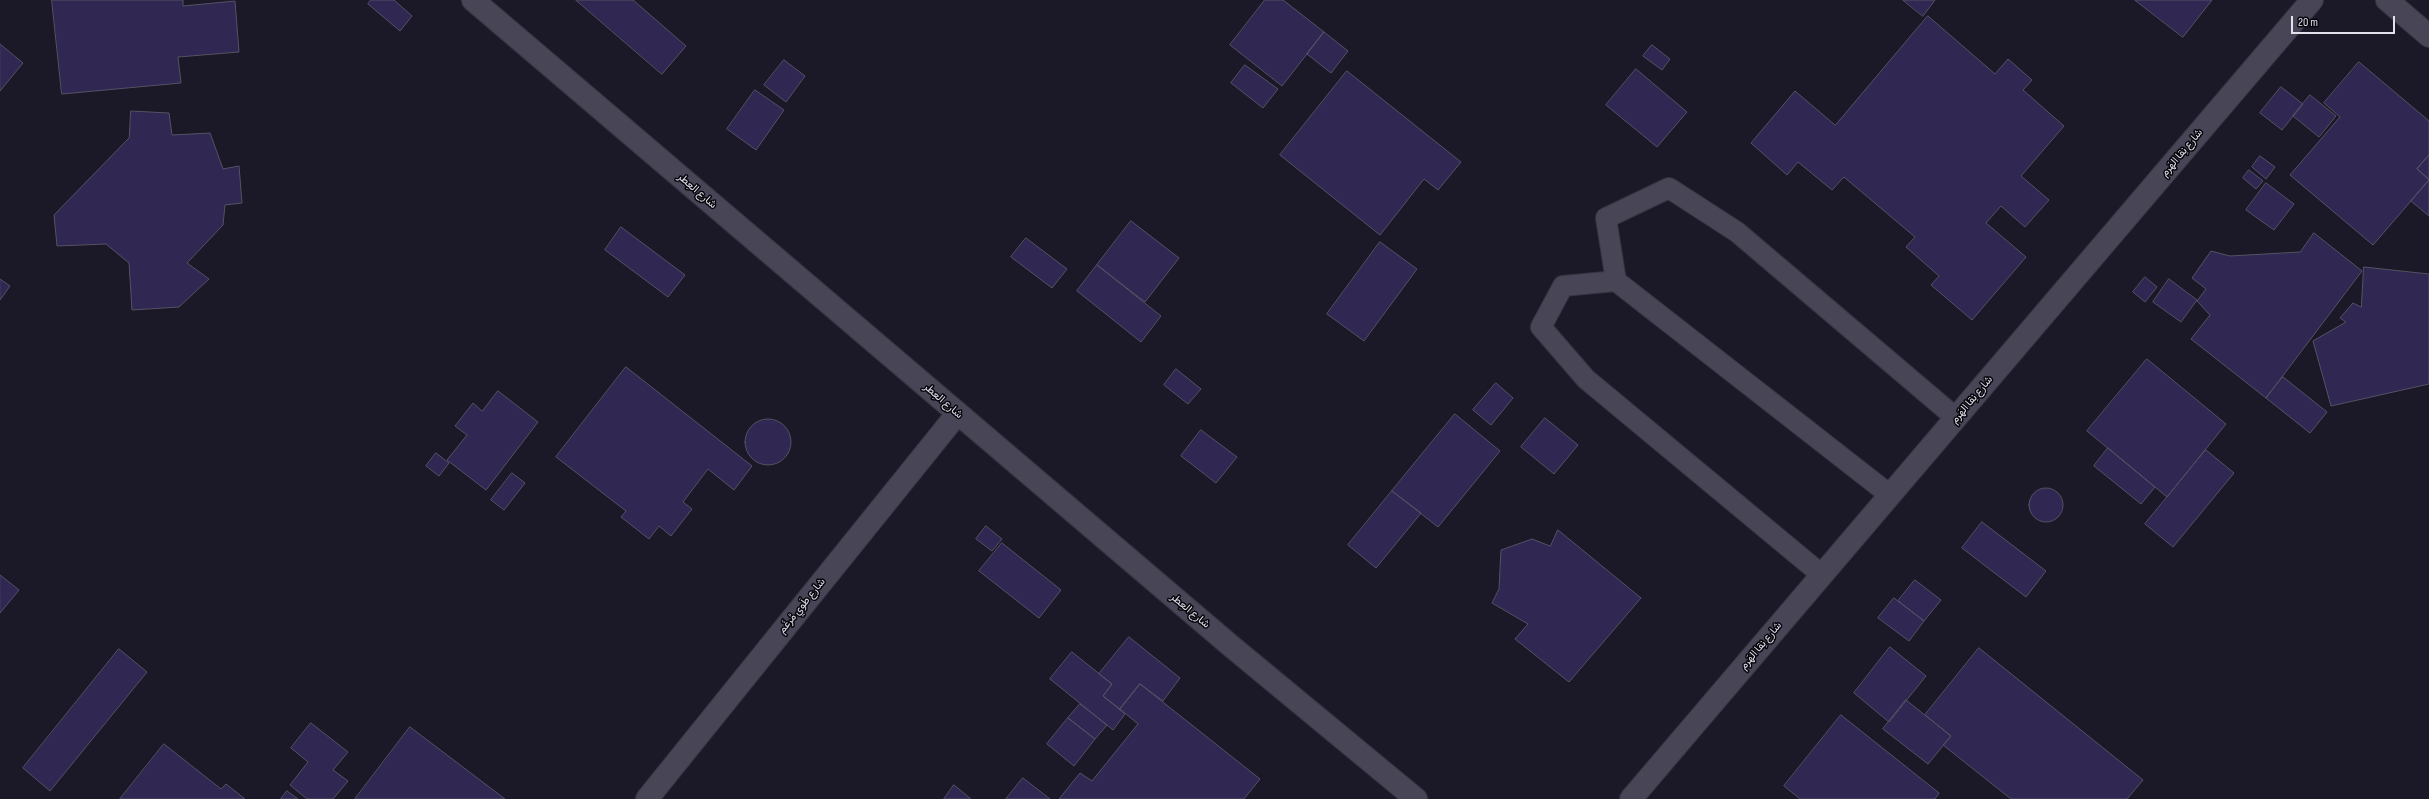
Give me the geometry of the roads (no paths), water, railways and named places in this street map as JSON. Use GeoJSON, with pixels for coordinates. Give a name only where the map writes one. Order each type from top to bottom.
{"type":"FeatureCollection","features":[{"type":"Feature","properties":{"kind":"street","name":"شارع العِطر"},"geometry":{"type":"LineString","coordinates":[[473,0],[1231,646],[1416,799]]}},
{"type":"Feature","properties":{"kind":"street","name":"شارع نِقا الهَرم"},"geometry":{"type":"LineString","coordinates":[[1631,799],[2312,0]]}},
{"type":"Feature","properties":{"kind":"street"},"geometry":{"type":"LineString","coordinates":[[2387,0],[2429,36]]}},
{"type":"Feature","properties":{"kind":"street","name":"شارع طَوي مُرغَم"},"geometry":{"type":"LineString","coordinates":[[647,799],[958,413]]}},
{"type":"Feature","properties":{"kind":"lane"},"geometry":{"type":"LineString","coordinates":[[1890,495],[1616,281],[1606,218],[1669,188],[1737,232],[1956,418]]}},
{"type":"Feature","properties":{"kind":"lane"},"geometry":{"type":"LineString","coordinates":[[1616,281],[1563,286],[1541,328],[1586,379],[1822,575]]}}]}
